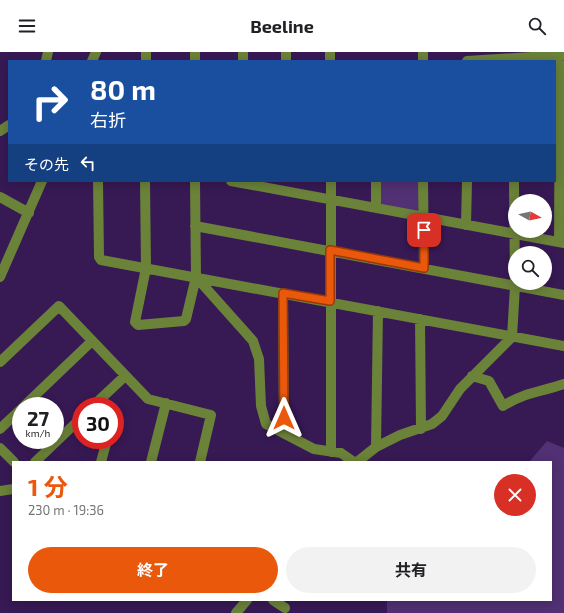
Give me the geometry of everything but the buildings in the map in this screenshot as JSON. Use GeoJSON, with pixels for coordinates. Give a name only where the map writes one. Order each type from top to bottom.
{"type":"FeatureCollection","features":[{"type":"Feature","properties":{"kind":"street"},"geometry":{"type":"LineString","coordinates":[[479,60],[513,57],[562,56],[562,243],[535,238]]}},
{"type":"Feature","properties":{"kind":"street"},"geometry":{"type":"LineString","coordinates":[[0,277],[42,182]]}},
{"type":"Feature","properties":{"kind":"street"},"geometry":{"type":"LineString","coordinates":[[98,182],[99,257],[101,260],[330,301],[564,346]]}},
{"type":"Feature","properties":{"kind":"street"},"geometry":{"type":"LineString","coordinates":[[145,182],[146,268],[135,322],[138,325],[184,321],[196,277],[195,182]]}},
{"type":"Feature","properties":{"kind":"street"},"geometry":{"type":"LineString","coordinates":[[242,182],[285,186],[331,199],[508,233]]}},
{"type":"Feature","properties":{"kind":"street"},"geometry":{"type":"LineString","coordinates":[[331,182],[331,452]]}},
{"type":"Feature","properties":{"kind":"street"},"geometry":{"type":"LineString","coordinates":[[376,182],[376,208]]}},
{"type":"Feature","properties":{"kind":"street"},"geometry":{"type":"LineString","coordinates":[[423,182],[424,268]]}},
{"type":"Feature","properties":{"kind":"street"},"geometry":{"type":"LineString","coordinates":[[466,225],[467,182]]}},
{"type":"Feature","properties":{"kind":"street"},"geometry":{"type":"LineString","coordinates":[[514,182],[514,194]]}},
{"type":"Feature","properties":{"kind":"street"},"geometry":{"type":"LineString","coordinates":[[0,197],[29,213]]}},
{"type":"Feature","properties":{"kind":"street"},"geometry":{"type":"LineString","coordinates":[[196,226],[508,285]]}},
{"type":"Feature","properties":{"kind":"street"},"geometry":{"type":"LineString","coordinates":[[196,277],[253,341],[259,359],[261,406],[266,424],[314,449],[342,453],[353,461]]}},
{"type":"Feature","properties":{"kind":"street"},"geometry":{"type":"LineString","coordinates":[[358,461],[376,447],[400,434],[432,424],[442,416],[460,389],[512,337],[515,290]]}},
{"type":"Feature","properties":{"kind":"street"},"geometry":{"type":"LineString","coordinates":[[537,290],[564,295]]}},
{"type":"Feature","properties":{"kind":"street"},"geometry":{"type":"LineString","coordinates":[[283,293],[284,433]]}},
{"type":"Feature","properties":{"kind":"street"},"geometry":{"type":"LineString","coordinates":[[0,362],[59,306],[148,399],[212,415],[200,461]]}},
{"type":"Feature","properties":{"kind":"street"},"geometry":{"type":"LineString","coordinates":[[376,447],[378,311]]}},
{"type":"Feature","properties":{"kind":"street"},"geometry":{"type":"LineString","coordinates":[[420,319],[421,428]]}},
{"type":"Feature","properties":{"kind":"street"},"geometry":{"type":"LineString","coordinates":[[33,397],[92,341]]}},
{"type":"Feature","properties":{"kind":"street"},"geometry":{"type":"LineString","coordinates":[[103,397],[125,376]]}},
{"type":"Feature","properties":{"kind":"street"},"geometry":{"type":"LineString","coordinates":[[472,376],[489,381],[503,406],[527,393],[549,389],[564,384]]}},
{"type":"Feature","properties":{"kind":"street"},"geometry":{"type":"LineString","coordinates":[[151,461],[166,403]]}},
{"type":"Feature","properties":{"kind":"street"},"geometry":{"type":"LineString","coordinates":[[0,429],[12,418]]}},
{"type":"Feature","properties":{"kind":"street"},"geometry":{"type":"LineString","coordinates":[[36,461],[72,427]]}},
{"type":"Feature","properties":{"kind":"street"},"geometry":{"type":"LineString","coordinates":[[0,448],[13,461]]}},
{"type":"Feature","properties":{"kind":"street"},"geometry":{"type":"LineString","coordinates":[[101,461],[104,449]]}},
{"type":"Feature","properties":{"kind":"street"},"geometry":{"type":"LineString","coordinates":[[0,491],[12,489]]}},
{"type":"Feature","properties":{"kind":"street"},"geometry":{"type":"LineString","coordinates":[[236,613],[246,601]]}},
{"type":"Feature","properties":{"kind":"street"},"geometry":{"type":"LineString","coordinates":[[275,601],[285,607]]}},
{"type":"Feature","properties":{"kind":"shaded area"},"geometry":{"type":"Polygon","coordinates":[[[380,182],[418,182],[418,211],[383,206],[381,203],[380,182]]]}},
{"type":"Feature","properties":{"kind":"shaded area"},"geometry":{"type":"Polygon","coordinates":[[[547,441],[564,448],[564,613],[387,613],[387,601],[552,601],[552,461],[530,461],[547,441]]]}},
{"type":"Feature","properties":{"kind":"route"},"geometry":{"type":"LineString","coordinates":[[284,418],[283,293],[330,301],[330,250],[424,268],[424,230]]}}]}
